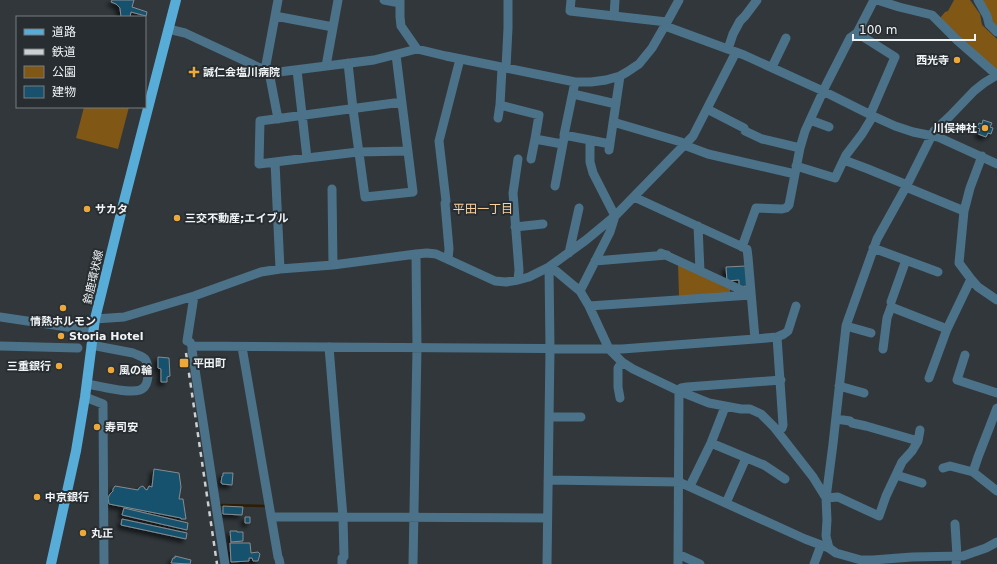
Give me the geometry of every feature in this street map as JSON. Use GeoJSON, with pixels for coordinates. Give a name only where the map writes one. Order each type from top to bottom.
{"type":"FeatureCollection","features":[{"type":"Feature","properties":{"kind":"main road","name":"鈴鹿環状線"},"geometry":{"type":"LineString","coordinates":[[51,564],[76,450],[96,319],[124,201],[176,0]]}},
{"type":"Feature","properties":{"kind":"street"},"geometry":{"type":"LineString","coordinates":[[278,0],[268,72],[278,119]]}},
{"type":"Feature","properties":{"kind":"street"},"geometry":{"type":"LineString","coordinates":[[326,66],[338,0]]}},
{"type":"Feature","properties":{"kind":"street"},"geometry":{"type":"LineString","coordinates":[[384,0],[400,2],[401,26],[417,49]]}},
{"type":"Feature","properties":{"kind":"street"},"geometry":{"type":"LineString","coordinates":[[498,118],[508,28],[508,0]]}},
{"type":"Feature","properties":{"kind":"street"},"geometry":{"type":"LineString","coordinates":[[571,0],[570,12],[614,16],[666,24],[772,67],[895,126],[914,132],[938,136],[997,164]]}},
{"type":"Feature","properties":{"kind":"street"},"geometry":{"type":"LineString","coordinates":[[614,16],[615,0]]}},
{"type":"Feature","properties":{"kind":"street"},"geometry":{"type":"LineString","coordinates":[[168,29],[185,33],[268,72],[297,70],[374,60],[417,49],[575,82],[591,82],[620,76],[633,68],[644,58],[666,24],[678,0]]}},
{"type":"Feature","properties":{"kind":"street"},"geometry":{"type":"LineString","coordinates":[[96,319],[124,317],[194,296],[261,272],[333,265],[416,254],[436,254],[495,281],[506,282],[530,277],[549,267],[569,253],[615,216],[693,136],[732,50],[733,34],[740,21],[757,0]]}},
{"type":"Feature","properties":{"kind":"street"},"geometry":{"type":"LineString","coordinates":[[742,247],[756,208],[782,209],[789,205],[800,148],[805,131],[850,38],[857,33],[874,0]]}},
{"type":"Feature","properties":{"kind":"street"},"geometry":{"type":"LineString","coordinates":[[814,564],[825,547],[827,520],[826,498],[846,326],[873,248],[934,130],[950,116],[974,90],[997,75],[957,40],[932,15],[878,0]]}},
{"type":"Feature","properties":{"kind":"street"},"geometry":{"type":"LineString","coordinates":[[978,0],[987,16],[989,24],[997,32]]}},
{"type":"Feature","properties":{"kind":"street"},"geometry":{"type":"LineString","coordinates":[[275,16],[333,27]]}},
{"type":"Feature","properties":{"kind":"street"},"geometry":{"type":"LineString","coordinates":[[613,122],[676,140],[708,154],[835,178],[846,155],[862,134],[895,57],[857,33]]}},
{"type":"Feature","properties":{"kind":"street"},"geometry":{"type":"LineString","coordinates":[[772,67],[786,38]]}},
{"type":"Feature","properties":{"kind":"street"},"geometry":{"type":"LineString","coordinates":[[348,63],[358,152],[365,197],[413,192],[396,55]]}},
{"type":"Feature","properties":{"kind":"street"},"geometry":{"type":"LineString","coordinates":[[448,259],[449,249],[444,203],[446,201],[439,141],[460,59]]}},
{"type":"Feature","properties":{"kind":"street"},"geometry":{"type":"LineString","coordinates":[[297,70],[307,158]]}},
{"type":"Feature","properties":{"kind":"street"},"geometry":{"type":"LineString","coordinates":[[535,139],[590,140],[610,147],[620,76]]}},
{"type":"Feature","properties":{"kind":"street"},"geometry":{"type":"LineString","coordinates":[[555,186],[575,82]]}},
{"type":"Feature","properties":{"kind":"street"},"geometry":{"type":"LineString","coordinates":[[573,94],[616,104]]}},
{"type":"Feature","properties":{"kind":"street"},"geometry":{"type":"LineString","coordinates":[[402,102],[278,119],[260,120],[259,164],[358,152],[408,150]]}},
{"type":"Feature","properties":{"kind":"street"},"geometry":{"type":"LineString","coordinates":[[500,105],[539,115],[531,159]]}},
{"type":"Feature","properties":{"kind":"street"},"geometry":{"type":"LineString","coordinates":[[707,108],[744,128],[745,131],[762,139],[800,148]]}},
{"type":"Feature","properties":{"kind":"street"},"geometry":{"type":"LineString","coordinates":[[810,120],[829,128]]}},
{"type":"Feature","properties":{"kind":"street"},"geometry":{"type":"LineString","coordinates":[[580,291],[610,232],[615,216],[593,173],[590,162],[590,140]]}},
{"type":"Feature","properties":{"kind":"street"},"geometry":{"type":"LineString","coordinates":[[982,156],[970,188],[964,211],[959,263],[978,287],[997,300]]}},
{"type":"Feature","properties":{"kind":"street"},"geometry":{"type":"LineString","coordinates":[[518,159],[513,193],[519,270],[518,280]]}},
{"type":"Feature","properties":{"kind":"street"},"geometry":{"type":"LineString","coordinates":[[844,160],[964,211]]}},
{"type":"Feature","properties":{"kind":"street"},"geometry":{"type":"LineString","coordinates":[[275,162],[280,269]]}},
{"type":"Feature","properties":{"kind":"street"},"geometry":{"type":"LineString","coordinates":[[332,189],[333,265]]}},
{"type":"Feature","properties":{"kind":"street"},"geometry":{"type":"LineString","coordinates":[[634,197],[747,249],[755,339]]}},
{"type":"Feature","properties":{"kind":"street"},"geometry":{"type":"LineString","coordinates":[[569,253],[579,208]]}},
{"type":"Feature","properties":{"kind":"street"},"geometry":{"type":"LineString","coordinates":[[515,227],[543,224]]}},
{"type":"Feature","properties":{"kind":"street"},"geometry":{"type":"LineString","coordinates":[[698,226],[700,271]]}},
{"type":"Feature","properties":{"kind":"street"},"geometry":{"type":"LineString","coordinates":[[873,248],[938,272]]}},
{"type":"Feature","properties":{"kind":"street"},"geometry":{"type":"LineString","coordinates":[[413,564],[417,348],[416,254]]}},
{"type":"Feature","properties":{"kind":"street"},"geometry":{"type":"LineString","coordinates":[[595,261],[664,254],[751,295]]}},
{"type":"Feature","properties":{"kind":"street"},"geometry":{"type":"LineString","coordinates":[[891,302],[906,260]]}},
{"type":"Feature","properties":{"kind":"street"},"geometry":{"type":"LineString","coordinates":[[549,267],[580,291],[589,306],[609,349],[622,362],[679,391],[708,403],[750,410],[761,414],[778,432],[813,477],[826,498]]}},
{"type":"Feature","properties":{"kind":"street"},"geometry":{"type":"LineString","coordinates":[[547,564],[550,349],[549,267]]}},
{"type":"Feature","properties":{"kind":"street"},"geometry":{"type":"LineString","coordinates":[[929,378],[947,329],[971,279]]}},
{"type":"Feature","properties":{"kind":"street"},"geometry":{"type":"LineString","coordinates":[[589,306],[751,295]]}},
{"type":"Feature","properties":{"kind":"street"},"geometry":{"type":"LineString","coordinates":[[194,296],[187,341],[190,342],[192,346],[225,564]]}},
{"type":"Feature","properties":{"kind":"street"},"geometry":{"type":"LineString","coordinates":[[192,346],[622,350],[777,337],[788,331],[796,306]]}},
{"type":"Feature","properties":{"kind":"street"},"geometry":{"type":"LineString","coordinates":[[882,349],[887,318],[891,308],[947,329]]}},
{"type":"Feature","properties":{"kind":"street"},"geometry":{"type":"LineString","coordinates":[[0,317],[94,331]]}},
{"type":"Feature","properties":{"kind":"street"},"geometry":{"type":"LineString","coordinates":[[846,326],[871,333]]}},
{"type":"Feature","properties":{"kind":"street"},"geometry":{"type":"LineString","coordinates":[[777,337],[783,425],[778,432]]}},
{"type":"Feature","properties":{"kind":"street"},"geometry":{"type":"LineString","coordinates":[[87,384],[134,391],[145,387],[148,378],[148,364],[139,355],[92,345]]}},
{"type":"Feature","properties":{"kind":"street"},"geometry":{"type":"LineString","coordinates":[[0,346],[78,348]]}},
{"type":"Feature","properties":{"kind":"street"},"geometry":{"type":"LineString","coordinates":[[242,347],[280,564]]}},
{"type":"Feature","properties":{"kind":"street"},"geometry":{"type":"LineString","coordinates":[[329,347],[343,517],[344,557],[342,558],[342,564]]}},
{"type":"Feature","properties":{"kind":"street"},"geometry":{"type":"LineString","coordinates":[[965,355],[957,380],[997,393]]}},
{"type":"Feature","properties":{"kind":"street"},"geometry":{"type":"LineString","coordinates":[[620,398],[618,387],[618,368],[622,362]]}},
{"type":"Feature","properties":{"kind":"street"},"geometry":{"type":"LineString","coordinates":[[679,391],[681,388],[781,380]]}},
{"type":"Feature","properties":{"kind":"street"},"geometry":{"type":"LineString","coordinates":[[839,386],[864,393]]}},
{"type":"Feature","properties":{"kind":"street"},"geometry":{"type":"LineString","coordinates":[[678,564],[679,391]]}},
{"type":"Feature","properties":{"kind":"street"},"geometry":{"type":"LineString","coordinates":[[85,397],[103,404],[104,564]]}},
{"type":"Feature","properties":{"kind":"street"},"geometry":{"type":"LineString","coordinates":[[690,486],[711,443],[725,407]]}},
{"type":"Feature","properties":{"kind":"street"},"geometry":{"type":"LineString","coordinates":[[973,472],[997,408]]}},
{"type":"Feature","properties":{"kind":"street"},"geometry":{"type":"LineString","coordinates":[[549,417],[581,417]]}},
{"type":"Feature","properties":{"kind":"street"},"geometry":{"type":"LineString","coordinates":[[836,419],[850,421],[852,423],[918,441]]}},
{"type":"Feature","properties":{"kind":"street"},"geometry":{"type":"LineString","coordinates":[[826,498],[838,497],[879,516],[886,496],[902,462],[912,451],[918,441],[920,430]]}},
{"type":"Feature","properties":{"kind":"street"},"geometry":{"type":"LineString","coordinates":[[711,443],[764,465],[785,479]]}},
{"type":"Feature","properties":{"kind":"street"},"geometry":{"type":"LineString","coordinates":[[726,503],[746,458]]}},
{"type":"Feature","properties":{"kind":"street"},"geometry":{"type":"LineString","coordinates":[[943,468],[950,466],[973,472],[997,491]]}},
{"type":"Feature","properties":{"kind":"street"},"geometry":{"type":"LineString","coordinates":[[896,476],[922,483]]}},
{"type":"Feature","properties":{"kind":"street"},"geometry":{"type":"LineString","coordinates":[[548,480],[679,482],[836,553],[861,560],[912,557],[957,560],[997,542],[997,546]]}},
{"type":"Feature","properties":{"kind":"street"},"geometry":{"type":"LineString","coordinates":[[271,517],[547,518]]}},
{"type":"Feature","properties":{"kind":"street"},"geometry":{"type":"LineString","coordinates":[[955,524],[957,560]]}},
{"type":"Feature","properties":{"kind":"street"},"geometry":{"type":"LineString","coordinates":[[678,554],[700,564]]}},
{"type":"Feature","properties":{"kind":"green space"},"geometry":{"type":"Polygon","coordinates":[[[954,0],[970,0],[980,14],[982,25],[997,39],[997,70],[988,64],[940,18],[945,12],[948,11],[954,0]]]}},
{"type":"Feature","properties":{"kind":"green space"},"geometry":{"type":"Polygon","coordinates":[[[980,0],[997,0],[997,29],[980,0]]]}},
{"type":"Feature","properties":{"kind":"green space"},"geometry":{"type":"Polygon","coordinates":[[[84,108],[129,108],[118,149],[76,138],[84,108]]]}},
{"type":"Feature","properties":{"kind":"green space"},"geometry":{"type":"Polygon","coordinates":[[[678,264],[730,289],[730,293],[679,296],[678,264]]]}},
{"type":"Feature","properties":{"kind":"building"},"geometry":{"type":"Polygon","coordinates":[[[112,0],[134,0],[132,7],[147,12],[146,16],[131,12],[130,16],[121,16],[120,8],[111,2],[112,0]]]}},
{"type":"Feature","properties":{"kind":"building","name":"川俣神社"},"geometry":{"type":"Polygon","coordinates":[[[983,120],[992,123],[990,127],[993,128],[991,134],[988,133],[986,137],[978,134],[980,129],[977,128],[979,123],[982,124],[983,120]]]}},
{"type":"Feature","properties":{"kind":"building"},"geometry":{"type":"Polygon","coordinates":[[[746,266],[747,286],[739,287],[739,280],[727,281],[726,267],[746,266]]]}},
{"type":"Feature","properties":{"kind":"building"},"geometry":{"type":"Polygon","coordinates":[[[158,357],[169,358],[170,376],[167,377],[167,382],[161,382],[161,369],[158,368],[158,357]]]}},
{"type":"Feature","properties":{"kind":"building"},"geometry":{"type":"Polygon","coordinates":[[[154,469],[179,473],[181,487],[179,499],[183,499],[186,519],[109,504],[108,498],[115,486],[138,490],[142,486],[147,490],[149,486],[152,487],[154,469]]]}},
{"type":"Feature","properties":{"kind":"building"},"geometry":{"type":"Polygon","coordinates":[[[223,473],[233,473],[232,485],[221,483],[223,473]]]}},
{"type":"Feature","properties":{"kind":"building"},"geometry":{"type":"Polygon","coordinates":[[[223,506],[243,507],[242,515],[223,514],[223,506]]]}},
{"type":"Feature","properties":{"kind":"building"},"geometry":{"type":"Polygon","coordinates":[[[124,508],[188,523],[187,530],[122,515],[124,508]]]}},
{"type":"Feature","properties":{"kind":"building"},"geometry":{"type":"Polygon","coordinates":[[[245,517],[250,517],[250,523],[245,523],[245,517]]]}},
{"type":"Feature","properties":{"kind":"building"},"geometry":{"type":"Polygon","coordinates":[[[122,519],[187,533],[186,539],[121,525],[122,519]]]}},
{"type":"Feature","properties":{"kind":"building"},"geometry":{"type":"Polygon","coordinates":[[[230,531],[243,532],[243,541],[231,542],[230,531]]]}},
{"type":"Feature","properties":{"kind":"building"},"geometry":{"type":"Polygon","coordinates":[[[230,543],[250,543],[251,553],[258,552],[260,554],[258,561],[253,561],[252,558],[249,558],[249,561],[231,562],[230,543]]]}},
{"type":"Feature","properties":{"kind":"building"},"geometry":{"type":"Polygon","coordinates":[[[175,556],[191,560],[190,564],[171,563],[175,556]]]}},
{"type":"Feature","properties":{"kind":"waterway"},"geometry":{"type":"LineString","coordinates":[[220,505],[266,506]]}},
{"type":"Feature","properties":{"kind":"railway"},"geometry":{"type":"LineString","coordinates":[[186,353],[217,564]]}},
{"type":"Feature","properties":{"kind":"place","name":"西光寺"},"geometry":{"type":"Point","coordinates":[957,60]}},
{"type":"Feature","properties":{"kind":"place","name":"誠仁会塩川病院"},"geometry":{"type":"Point","coordinates":[194,72]}},
{"type":"Feature","properties":{"kind":"place","name":"川俣神社"},"geometry":{"type":"Point","coordinates":[985,128]}},
{"type":"Feature","properties":{"kind":"place","name":"サカタ"},"geometry":{"type":"Point","coordinates":[87,209]}},
{"type":"Feature","properties":{"kind":"place","name":"三交不動産;エイブル"},"geometry":{"type":"Point","coordinates":[177,218]}},
{"type":"Feature","properties":{"kind":"place","name":"情熱ホルモン"},"geometry":{"type":"Point","coordinates":[63,308]}},
{"type":"Feature","properties":{"kind":"place","name":"Storia Hotel"},"geometry":{"type":"Point","coordinates":[61,336]}},
{"type":"Feature","properties":{"kind":"place","name":"平田町"},"geometry":{"type":"Point","coordinates":[184,363]}},
{"type":"Feature","properties":{"kind":"place","name":"三重銀行"},"geometry":{"type":"Point","coordinates":[59,366]}},
{"type":"Feature","properties":{"kind":"place","name":"風の輪"},"geometry":{"type":"Point","coordinates":[111,370]}},
{"type":"Feature","properties":{"kind":"place","name":"寿司安"},"geometry":{"type":"Point","coordinates":[97,427]}},
{"type":"Feature","properties":{"kind":"place","name":"中京銀行"},"geometry":{"type":"Point","coordinates":[37,497]}},
{"type":"Feature","properties":{"kind":"place","name":"丸正"},"geometry":{"type":"Point","coordinates":[83,533]}},
{"type":"Feature","properties":{"kind":"district","name":"平田一丁目"},"geometry":{"type":"Point","coordinates":[483,209]}}]}
